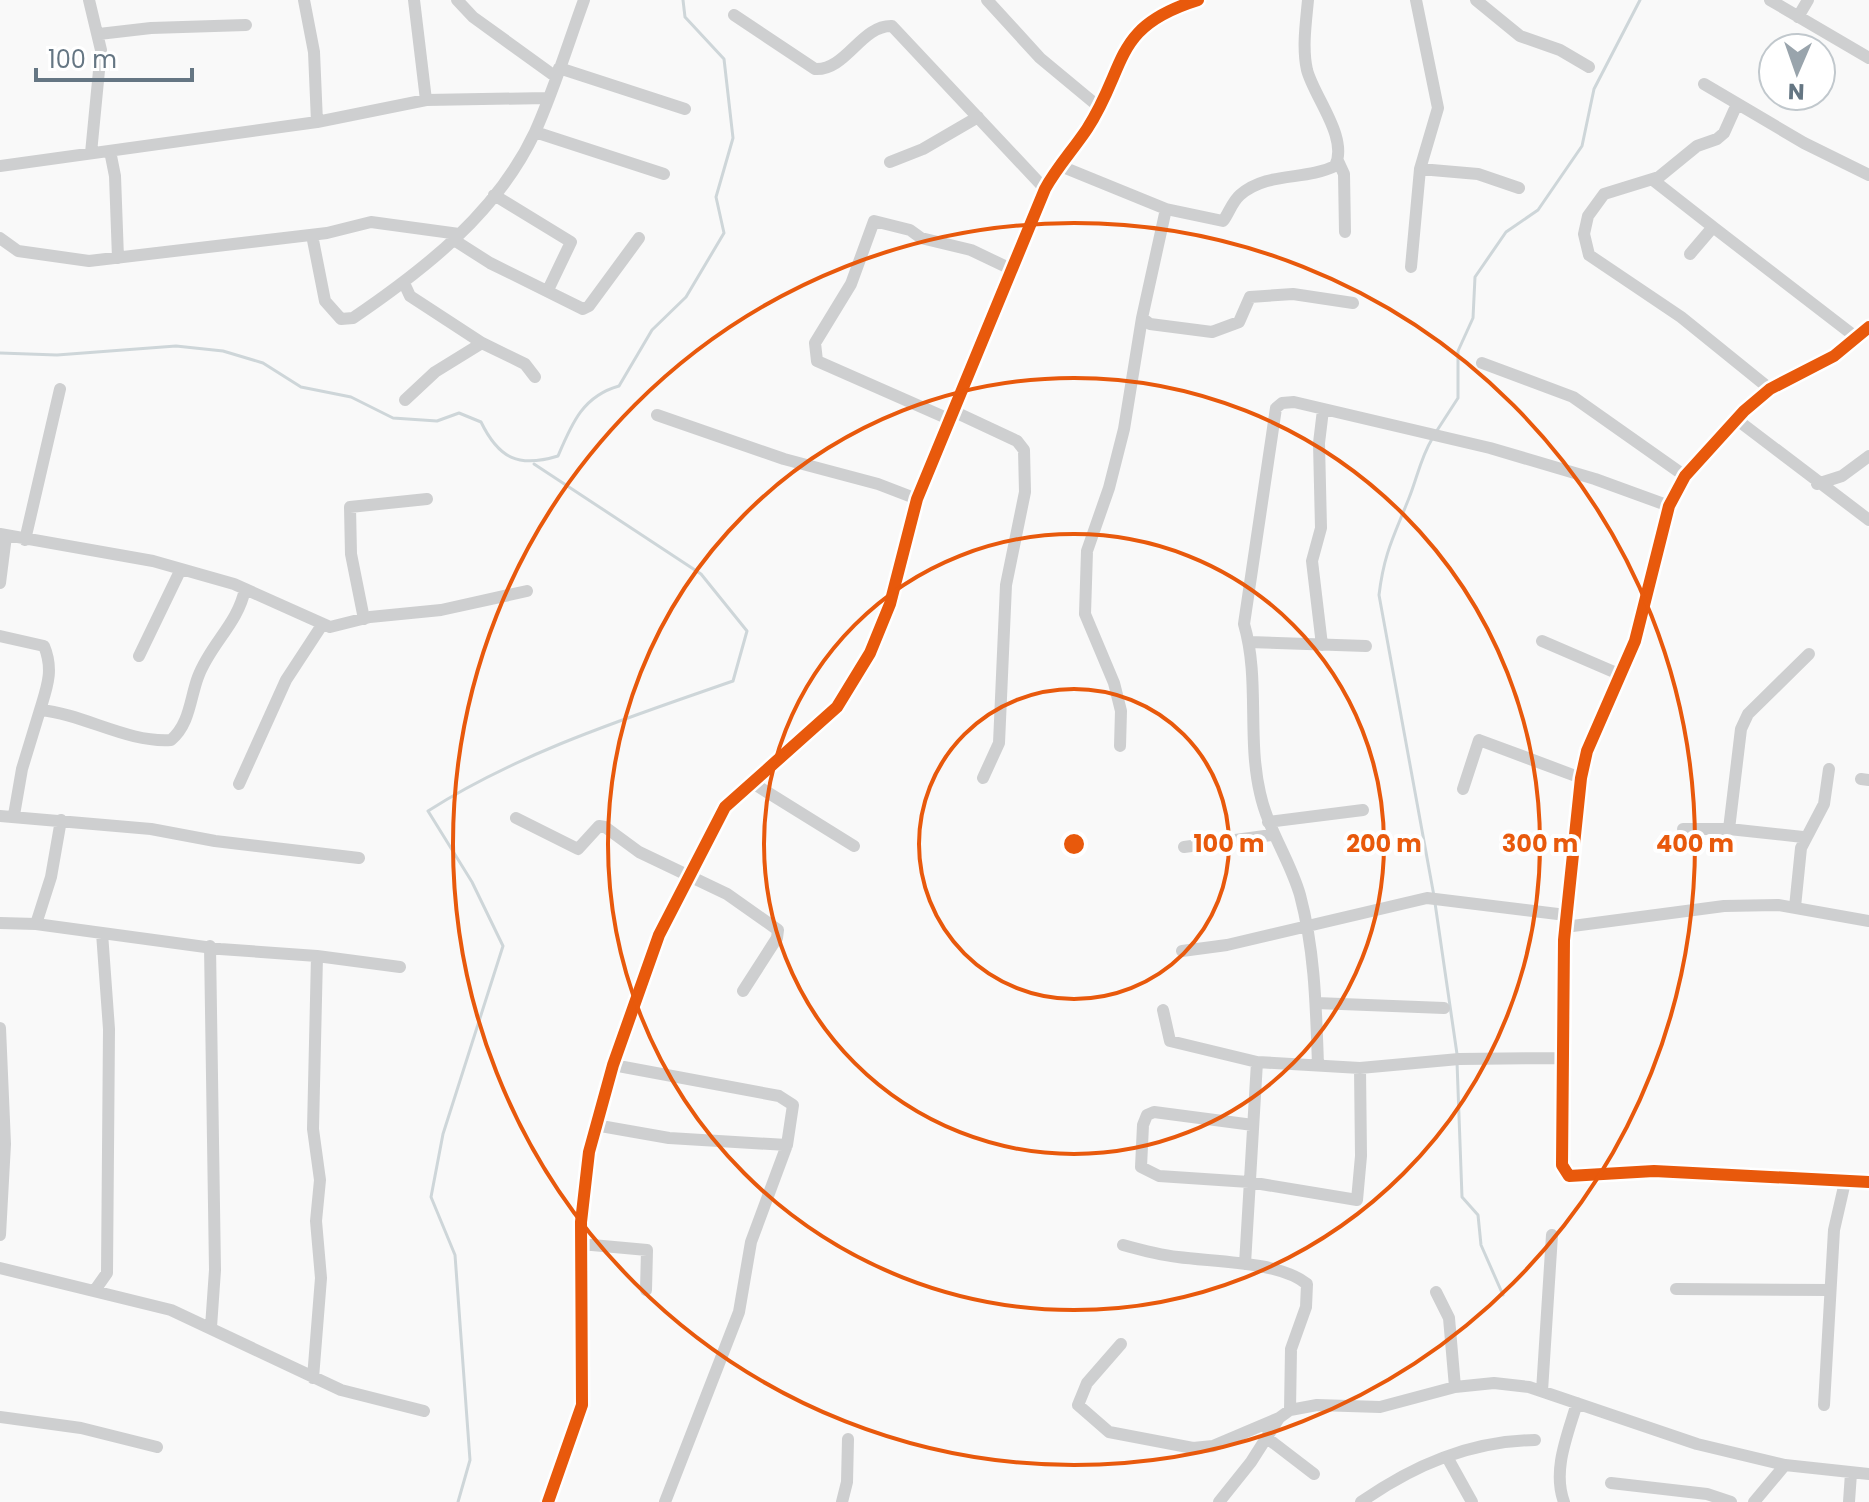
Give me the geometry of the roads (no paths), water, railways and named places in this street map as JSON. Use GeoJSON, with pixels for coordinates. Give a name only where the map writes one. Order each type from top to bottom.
{"type":"FeatureCollection","features":[{"type":"Feature","properties":{"kind":"street"},"geometry":{"type":"LineString","coordinates":[[89,0],[99,34],[91,153]]}},
{"type":"Feature","properties":{"kind":"street"},"geometry":{"type":"LineString","coordinates":[[304,0],[314,52],[317,122]]}},
{"type":"Feature","properties":{"kind":"street"},"geometry":{"type":"LineString","coordinates":[[414,0],[426,100]]}},
{"type":"Feature","properties":{"kind":"street"},"geometry":{"type":"LineString","coordinates":[[457,0],[473,17],[558,72],[685,109]]}},
{"type":"Feature","properties":{"kind":"street"},"geometry":{"type":"LineString","coordinates":[[312,235],[325,301],[341,319],[353,318],[404,283],[456,237],[494,195],[535,132],[584,0]]}},
{"type":"Feature","properties":{"kind":"street"},"geometry":{"type":"LineString","coordinates":[[987,0],[1040,58],[1099,107]]}},
{"type":"Feature","properties":{"kind":"street"},"geometry":{"type":"LineString","coordinates":[[1156,0],[1163,13]]}},
{"type":"Feature","properties":{"kind":"street"},"geometry":{"type":"LineString","coordinates":[[548,1502],[582,1405],[583,1187],[595,1125],[659,935],[710,841],[717,818],[751,782],[837,707],[849,692],[890,604],[917,499],[1045,189],[1058,165],[1087,129],[1122,51],[1137,33],[1163,13],[1198,0]]}},
{"type":"Feature","properties":{"kind":"street"},"geometry":{"type":"LineString","coordinates":[[1308,0],[1307,69],[1329,120],[1344,174],[1345,232]]}},
{"type":"Feature","properties":{"kind":"street"},"geometry":{"type":"LineString","coordinates":[[1411,267],[1420,169],[1438,108],[1416,0]]}},
{"type":"Feature","properties":{"kind":"street"},"geometry":{"type":"LineString","coordinates":[[1476,0],[1520,36],[1549,46],[1589,67]]}},
{"type":"Feature","properties":{"kind":"street"},"geometry":{"type":"LineString","coordinates":[[1770,0],[1869,58]]}},
{"type":"Feature","properties":{"kind":"street"},"geometry":{"type":"LineString","coordinates":[[1798,17],[1808,0]]}},
{"type":"Feature","properties":{"kind":"street"},"geometry":{"type":"LineString","coordinates":[[734,15],[815,69],[829,68],[878,28],[892,26],[1045,189]]}},
{"type":"Feature","properties":{"kind":"street"},"geometry":{"type":"LineString","coordinates":[[99,34],[151,28],[246,25]]}},
{"type":"Feature","properties":{"kind":"street"},"geometry":{"type":"LineString","coordinates":[[1704,84],[1804,143],[1869,175]]}},
{"type":"Feature","properties":{"kind":"street"},"geometry":{"type":"LineString","coordinates":[[0,166],[317,122],[426,100],[548,98]]}},
{"type":"Feature","properties":{"kind":"street"},"geometry":{"type":"LineString","coordinates":[[1737,104],[1724,133],[1697,146],[1653,180],[1604,194],[1588,216],[1584,234],[1589,255],[1681,317],[1770,389]]}},
{"type":"Feature","properties":{"kind":"street"},"geometry":{"type":"LineString","coordinates":[[890,162],[923,149],[978,117]]}},
{"type":"Feature","properties":{"kind":"street"},"geometry":{"type":"LineString","coordinates":[[535,132],[664,174]]}},
{"type":"Feature","properties":{"kind":"street"},"geometry":{"type":"LineString","coordinates":[[110,151],[115,176],[118,258]]}},
{"type":"Feature","properties":{"kind":"street"},"geometry":{"type":"LineString","coordinates":[[1058,165],[1166,209],[1223,221],[1235,201],[1253,186],[1283,176],[1329,169],[1338,161]]}},
{"type":"Feature","properties":{"kind":"street"},"geometry":{"type":"LineString","coordinates":[[1420,169],[1464,171],[1519,188]]}},
{"type":"Feature","properties":{"kind":"street"},"geometry":{"type":"LineString","coordinates":[[1653,180],[1857,338]]}},
{"type":"Feature","properties":{"kind":"street"},"geometry":{"type":"LineString","coordinates":[[494,195],[571,242],[548,290]]}},
{"type":"Feature","properties":{"kind":"street"},"geometry":{"type":"LineString","coordinates":[[1120,746],[1121,711],[1114,683],[1085,614],[1087,551],[1109,488],[1124,429],[1142,318],[1166,209]]}},
{"type":"Feature","properties":{"kind":"street"},"geometry":{"type":"LineString","coordinates":[[983,778],[999,743],[1006,585],[1025,492],[1024,450],[1017,441],[817,361],[815,343],[851,284],[874,221],[910,230],[921,238],[971,250],[1013,270]]}},
{"type":"Feature","properties":{"kind":"street"},"geometry":{"type":"LineString","coordinates":[[0,238],[18,251],[89,261],[233,241],[312,235],[380,222],[456,237],[490,263],[548,290],[577,308],[589,306],[639,238]]}},
{"type":"Feature","properties":{"kind":"street"},"geometry":{"type":"LineString","coordinates":[[1690,254],[1713,227]]}},
{"type":"Feature","properties":{"kind":"street"},"geometry":{"type":"LineString","coordinates":[[404,283],[410,296],[482,343],[525,364],[535,377]]}},
{"type":"Feature","properties":{"kind":"street"},"geometry":{"type":"LineString","coordinates":[[1142,318],[1150,324],[1212,332],[1239,322],[1250,297],[1293,294],[1353,303]]}},
{"type":"Feature","properties":{"kind":"street"},"geometry":{"type":"LineString","coordinates":[[1869,327],[1834,356],[1770,389],[1736,419],[1685,476],[1669,506],[1635,641],[1587,751],[1581,778],[1566,921],[1562,1058],[1562,1165],[1569,1176],[1667,1171],[1869,1182]]}},
{"type":"Feature","properties":{"kind":"street"},"geometry":{"type":"LineString","coordinates":[[405,400],[435,372],[482,343]]}},
{"type":"Feature","properties":{"kind":"street"},"geometry":{"type":"LineString","coordinates":[[1482,363],[1573,397],[1685,476]]}},
{"type":"Feature","properties":{"kind":"street"},"geometry":{"type":"LineString","coordinates":[[25,540],[60,389]]}},
{"type":"Feature","properties":{"kind":"street"},"geometry":{"type":"LineString","coordinates":[[1318,1065],[1317,982],[1296,883],[1268,822],[1253,743],[1253,664],[1244,612],[1276,408],[1282,403],[1294,402],[1490,448],[1595,479],[1669,506]]}},
{"type":"Feature","properties":{"kind":"street"},"geometry":{"type":"LineString","coordinates":[[1322,645],[1312,561],[1322,517],[1319,453],[1323,410]]}},
{"type":"Feature","properties":{"kind":"street"},"geometry":{"type":"LineString","coordinates":[[657,415],[784,459],[878,484],[917,499]]}},
{"type":"Feature","properties":{"kind":"street"},"geometry":{"type":"LineString","coordinates":[[1736,419],[1817,484],[1869,520]]}},
{"type":"Feature","properties":{"kind":"street"},"geometry":{"type":"LineString","coordinates":[[1817,484],[1842,476],[1869,456]]}},
{"type":"Feature","properties":{"kind":"street"},"geometry":{"type":"LineString","coordinates":[[364,619],[351,554],[350,507],[427,499]]}},
{"type":"Feature","properties":{"kind":"street"},"geometry":{"type":"LineString","coordinates":[[0,583],[3,535],[153,561],[245,589],[322,625],[340,626],[364,619],[441,610],[527,591]]}},
{"type":"Feature","properties":{"kind":"street"},"geometry":{"type":"LineString","coordinates":[[139,656],[180,571]]}},
{"type":"Feature","properties":{"kind":"street"},"geometry":{"type":"LineString","coordinates":[[40,710],[74,715],[108,728],[171,740],[189,713],[209,652],[237,616],[245,589]]}},
{"type":"Feature","properties":{"kind":"street"},"geometry":{"type":"LineString","coordinates":[[239,784],[286,680],[322,625]]}},
{"type":"Feature","properties":{"kind":"street"},"geometry":{"type":"LineString","coordinates":[[0,636],[44,646],[51,661],[51,675],[22,769],[14,815]]}},
{"type":"Feature","properties":{"kind":"street"},"geometry":{"type":"LineString","coordinates":[[1542,641],[1621,675]]}},
{"type":"Feature","properties":{"kind":"street"},"geometry":{"type":"LineString","coordinates":[[1249,642],[1366,646]]}},
{"type":"Feature","properties":{"kind":"street"},"geometry":{"type":"LineString","coordinates":[[1729,829],[1741,729],[1748,714],[1809,654]]}},
{"type":"Feature","properties":{"kind":"street"},"geometry":{"type":"LineString","coordinates":[[1463,789],[1479,740],[1581,778]]}},
{"type":"Feature","properties":{"kind":"street"},"geometry":{"type":"LineString","coordinates":[[1795,907],[1803,837],[1824,804],[1829,769]]}},
{"type":"Feature","properties":{"kind":"street"},"geometry":{"type":"LineString","coordinates":[[751,782],[854,846]]}},
{"type":"Feature","properties":{"kind":"street"},"geometry":{"type":"LineString","coordinates":[[1268,822],[1363,810]]}},
{"type":"Feature","properties":{"kind":"street"},"geometry":{"type":"LineString","coordinates":[[0,816],[180,832],[215,841],[359,858]]}},
{"type":"Feature","properties":{"kind":"street"},"geometry":{"type":"LineString","coordinates":[[516,818],[578,849],[599,826],[605,827],[639,852],[727,894],[778,930],[777,938],[743,991]]}},
{"type":"Feature","properties":{"kind":"street"},"geometry":{"type":"LineString","coordinates":[[36,924],[51,877],[61,820]]}},
{"type":"Feature","properties":{"kind":"street"},"geometry":{"type":"LineString","coordinates":[[1683,829],[1729,829],[1803,837]]}},
{"type":"Feature","properties":{"kind":"street"},"geometry":{"type":"LineString","coordinates":[[1184,847],[1272,835]]}},
{"type":"Feature","properties":{"kind":"street"},"geometry":{"type":"LineString","coordinates":[[1182,951],[1227,945],[1427,898],[1566,921],[1724,906],[1795,907],[1869,921]]}},
{"type":"Feature","properties":{"kind":"street"},"geometry":{"type":"LineString","coordinates":[[0,923],[36,924],[400,967]]}},
{"type":"Feature","properties":{"kind":"street"},"geometry":{"type":"LineString","coordinates":[[95,1290],[107,1273],[105,1130],[109,1029],[104,998],[102,933]]}},
{"type":"Feature","properties":{"kind":"street"},"geometry":{"type":"LineString","coordinates":[[210,946],[215,1270],[211,1327]]}},
{"type":"Feature","properties":{"kind":"street"},"geometry":{"type":"LineString","coordinates":[[313,1378],[321,1278],[316,1221],[320,1180],[313,1129],[317,956]]}},
{"type":"Feature","properties":{"kind":"street"},"geometry":{"type":"LineString","coordinates":[[1316,1003],[1444,1008]]}},
{"type":"Feature","properties":{"kind":"street"},"geometry":{"type":"LineString","coordinates":[[1163,1010],[1170,1041],[1257,1062],[1360,1068],[1459,1059],[1562,1058]]}},
{"type":"Feature","properties":{"kind":"street"},"geometry":{"type":"LineString","coordinates":[[0,1028],[5,1144],[0,1235]]}},
{"type":"Feature","properties":{"kind":"street"},"geometry":{"type":"LineString","coordinates":[[1245,1264],[1257,1062]]}},
{"type":"Feature","properties":{"kind":"street"},"geometry":{"type":"LineString","coordinates":[[613,1065],[788,1099],[793,1105],[787,1145],[751,1242],[739,1312],[665,1502]]}},
{"type":"Feature","properties":{"kind":"street"},"geometry":{"type":"LineString","coordinates":[[1253,1125],[1154,1112],[1147,1115],[1141,1167],[1159,1176],[1249,1182],[1357,1200],[1361,1156],[1360,1068]]}},
{"type":"Feature","properties":{"kind":"street"},"geometry":{"type":"LineString","coordinates":[[595,1125],[669,1138],[787,1145]]}},
{"type":"Feature","properties":{"kind":"street"},"geometry":{"type":"LineString","coordinates":[[1824,1405],[1834,1230],[1845,1182]]}},
{"type":"Feature","properties":{"kind":"street"},"geometry":{"type":"LineString","coordinates":[[1542,1391],[1552,1235]]}},
{"type":"Feature","properties":{"kind":"street"},"geometry":{"type":"LineString","coordinates":[[581,1244],[647,1250],[646,1290]]}},
{"type":"Feature","properties":{"kind":"street"},"geometry":{"type":"LineString","coordinates":[[1123,1245],[1177,1257],[1245,1264],[1299,1277],[1307,1284],[1306,1307],[1291,1349],[1285,1414],[1219,1502]]}},
{"type":"Feature","properties":{"kind":"street"},"geometry":{"type":"LineString","coordinates":[[0,1268],[171,1310],[341,1390],[424,1411]]}},
{"type":"Feature","properties":{"kind":"street"},"geometry":{"type":"LineString","coordinates":[[1676,1289],[1830,1290]]}},
{"type":"Feature","properties":{"kind":"street"},"geometry":{"type":"LineString","coordinates":[[1436,1292],[1449,1318],[1455,1387]]}},
{"type":"Feature","properties":{"kind":"street"},"geometry":{"type":"LineString","coordinates":[[1121,1344],[1087,1383],[1078,1405],[1109,1432],[1193,1448],[1213,1446],[1285,1414],[1317,1405],[1380,1407],[1455,1387],[1513,1383],[1697,1444],[1785,1465],[1869,1474]]}},
{"type":"Feature","properties":{"kind":"street"},"geometry":{"type":"LineString","coordinates":[[1564,1502],[1560,1492],[1561,1461],[1577,1403]]}},
{"type":"Feature","properties":{"kind":"street"},"geometry":{"type":"LineString","coordinates":[[0,1417],[81,1428],[157,1447]]}},
{"type":"Feature","properties":{"kind":"street"},"geometry":{"type":"LineString","coordinates":[[1267,1438],[1314,1474]]}},
{"type":"Feature","properties":{"kind":"street"},"geometry":{"type":"LineString","coordinates":[[842,1502],[847,1482],[848,1439]]}},
{"type":"Feature","properties":{"kind":"street"},"geometry":{"type":"LineString","coordinates":[[1361,1502],[1413,1468],[1487,1443],[1535,1440]]}},
{"type":"Feature","properties":{"kind":"street"},"geometry":{"type":"LineString","coordinates":[[1447,1457],[1472,1502]]}},
{"type":"Feature","properties":{"kind":"street"},"geometry":{"type":"LineString","coordinates":[[1754,1502],[1785,1465]]}},
{"type":"Feature","properties":{"kind":"street"},"geometry":{"type":"LineString","coordinates":[[1849,1502],[1851,1473]]}},
{"type":"Feature","properties":{"kind":"street"},"geometry":{"type":"LineString","coordinates":[[1611,1483],[1707,1494],[1731,1502]]}},
{"type":"Feature","properties":{"kind":"street"},"geometry":{"type":"LineString","coordinates":[[1379,1489],[1387,1502]]}},
{"type":"Feature","properties":{"kind":"waterway"},"geometry":{"type":"LineString","coordinates":[[0,353],[57,355],[176,346],[223,351],[263,363],[301,387],[351,397],[393,418],[437,421],[459,413],[481,422],[495,445],[521,460],[544,460],[558,456],[580,412],[596,397],[619,386],[652,330],[686,297],[724,233],[716,197],[733,138],[724,59],[685,17],[683,0]]}},
{"type":"Feature","properties":{"kind":"waterway"},"geometry":{"type":"LineString","coordinates":[[1436,432],[1458,398],[1458,351],[1473,318],[1475,277],[1506,232],[1538,210],[1582,146],[1594,89],[1640,0]]}},
{"type":"Feature","properties":{"kind":"waterway"},"geometry":{"type":"LineString","coordinates":[[1432,439],[1390,545],[1379,595],[1434,896]]}},
{"type":"Feature","properties":{"kind":"waterway"},"geometry":{"type":"LineString","coordinates":[[458,1502],[470,1460],[455,1255],[431,1197],[443,1134],[503,946],[472,882],[428,811],[538,753],[615,722],[733,681],[747,631],[701,574],[534,464]]}},
{"type":"Feature","properties":{"kind":"waterway"},"geometry":{"type":"LineString","coordinates":[[1435,903],[1457,1054]]}},
{"type":"Feature","properties":{"kind":"waterway"},"geometry":{"type":"LineString","coordinates":[[1457,1062],[1462,1197],[1478,1215],[1481,1245],[1503,1295]]}}]}
